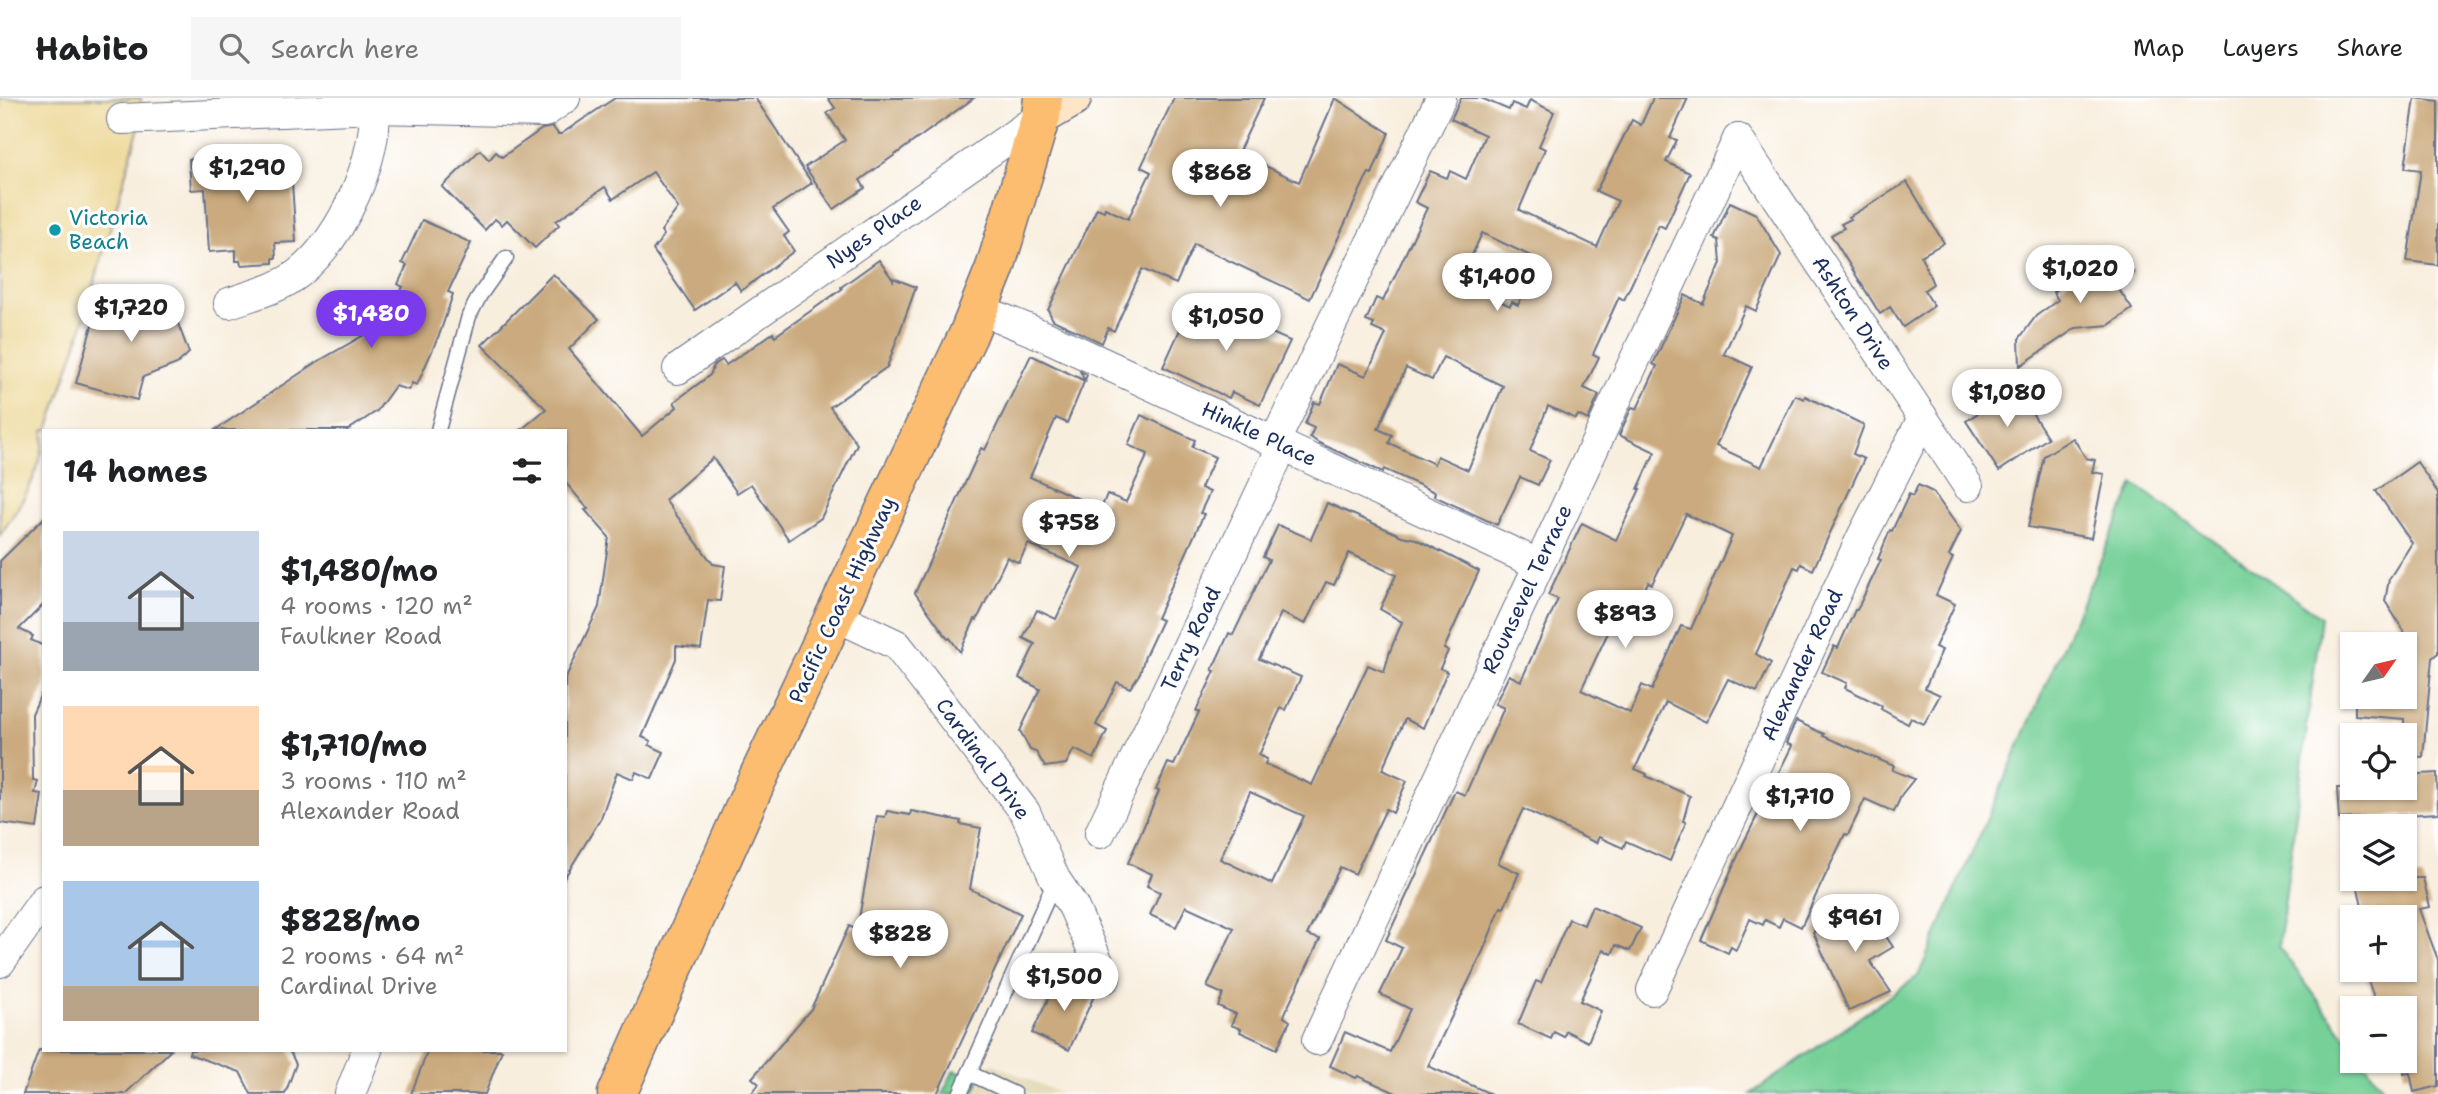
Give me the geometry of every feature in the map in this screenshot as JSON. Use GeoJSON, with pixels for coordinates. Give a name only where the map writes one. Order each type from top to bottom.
{"type":"FeatureCollection","features":[{"type":"Feature","properties":{"kind":"highway","name":"Pacific Coast Highway"},"geometry":{"type":"LineString","coordinates":[[617,1094],[755,782],[836,616],[979,309],[1052,104]]}},
{"type":"Feature","properties":{"kind":"street"},"geometry":{"type":"LineString","coordinates":[[122,119],[375,103],[545,112],[565,98]]}},
{"type":"Feature","properties":{"kind":"street","name":"Terry Road"},"geometry":{"type":"LineString","coordinates":[[1100,833],[1441,98]]}},
{"type":"Feature","properties":{"kind":"street"},"geometry":{"type":"LineString","coordinates":[[229,303],[275,287],[297,274],[336,231],[352,202],[366,159],[375,103]]}},
{"type":"Feature","properties":{"kind":"street","name":"Nyes Place"},"geometry":{"type":"LineString","coordinates":[[678,369],[1052,104]]}},
{"type":"Feature","properties":{"kind":"street","name":"Ashton Drive"},"geometry":{"type":"LineString","coordinates":[[1738,139],[1968,486]]}},
{"type":"Feature","properties":{"kind":"street","name":"Rounsevel Terrace"},"geometry":{"type":"LineString","coordinates":[[1317,1040],[1738,139]]}},
{"type":"Feature","properties":{"kind":"street","name":"Hinkle Place"},"geometry":{"type":"LineString","coordinates":[[979,309],[1047,337],[1538,564]]}},
{"type":"Feature","properties":{"kind":"street","name":"Alexander Road"},"geometry":{"type":"LineString","coordinates":[[1652,989],[1856,549],[1923,418]]}},
{"type":"Feature","properties":{"kind":"street","name":"Cardinal Drive"},"geometry":{"type":"LineString","coordinates":[[836,616],[897,645],[1025,811],[1055,879],[1073,906],[1105,978]]}},
{"type":"Feature","properties":{"kind":"street"},"geometry":{"type":"LineString","coordinates":[[0,962],[42,903]]}},
{"type":"Feature","properties":{"kind":"street"},"geometry":{"type":"LineString","coordinates":[[350,1094],[366,1052]]}},
{"type":"Feature","properties":{"kind":"lane"},"geometry":{"type":"LineString","coordinates":[[438,429],[469,316],[506,258]]}},
{"type":"Feature","properties":{"kind":"lane"},"geometry":{"type":"LineString","coordinates":[[960,1094],[1055,879]]}},
{"type":"Feature","properties":{"kind":"lane"},"geometry":{"type":"LineString","coordinates":[[969,1073],[1014,1094]]}},
{"type":"Feature","properties":{"kind":"shaded area"},"geometry":{"type":"Polygon","coordinates":[[[991,1063],[1062,1094],[976,1094],[991,1063]]]}},
{"type":"Feature","properties":{"kind":"green space"},"geometry":{"type":"Polygon","coordinates":[[[2134,484],[2321,617],[2279,947],[2340,1030],[2340,1073],[2372,1073],[2388,1094],[1751,1094],[1918,976],[2134,484]]]}},
{"type":"Feature","properties":{"kind":"green space"},"geometry":{"type":"Polygon","coordinates":[[[954,1070],[979,1082],[973,1094],[942,1094],[954,1070]]]}},
{"type":"Feature","properties":{"kind":"sand","name":"Victoria Beach"},"geometry":{"type":"Polygon","coordinates":[[[0,98],[141,98],[141,120],[78,340],[48,429],[42,429],[42,449],[36,472],[23,499],[0,535],[0,98]]]}},
{"type":"Feature","properties":{"kind":"building"},"geometry":{"type":"Polygon","coordinates":[[[615,98],[755,98],[812,183],[773,209],[789,232],[784,236],[794,251],[741,291],[735,282],[695,310],[653,250],[664,235],[661,231],[678,208],[653,172],[613,199],[605,187],[556,221],[559,225],[535,248],[507,220],[502,225],[495,219],[485,230],[442,187],[480,150],[489,160],[496,152],[502,157],[542,129],[553,127],[561,134],[615,98]]]}},
{"type":"Feature","properties":{"kind":"building"},"geometry":{"type":"Polygon","coordinates":[[[828,98],[974,98],[860,180],[865,188],[834,209],[805,167],[845,140],[827,113],[835,108],[828,98]]]}},
{"type":"Feature","properties":{"kind":"building"},"geometry":{"type":"Polygon","coordinates":[[[1174,98],[1264,98],[1238,153],[1299,182],[1335,98],[1389,133],[1372,174],[1369,173],[1365,180],[1310,299],[1194,244],[1176,284],[1142,269],[1114,331],[1108,328],[1102,343],[1053,320],[1048,310],[1097,208],[1104,211],[1105,208],[1128,219],[1151,172],[1141,167],[1174,98]]]}},
{"type":"Feature","properties":{"kind":"building"},"geometry":{"type":"Polygon","coordinates":[[[1461,98],[1481,98],[1509,110],[1512,103],[1526,109],[1530,100],[1554,112],[1539,146],[1545,149],[1519,210],[1597,247],[1618,201],[1596,191],[1632,120],[1641,125],[1653,98],[1688,98],[1670,138],[1677,140],[1666,162],[1690,173],[1665,228],[1659,225],[1624,300],[1619,297],[1593,354],[1599,357],[1584,388],[1599,395],[1588,420],[1578,415],[1576,419],[1548,406],[1530,451],[1550,460],[1538,485],[1520,477],[1497,525],[1434,496],[1435,492],[1319,443],[1310,437],[1314,428],[1305,424],[1314,402],[1320,404],[1337,364],[1366,376],[1386,334],[1372,328],[1374,324],[1366,321],[1376,298],[1383,301],[1427,208],[1415,202],[1430,171],[1447,178],[1450,171],[1466,179],[1485,135],[1451,119],[1461,98]],[[1482,233],[1460,282],[1510,306],[1512,302],[1518,305],[1539,260],[1482,233]],[[1443,357],[1432,380],[1406,368],[1378,429],[1392,435],[1389,443],[1434,464],[1437,456],[1468,470],[1503,386],[1443,357]]]}},
{"type":"Feature","properties":{"kind":"building"},"geometry":{"type":"Polygon","coordinates":[[[2415,98],[2438,101],[2438,265],[2407,261],[2421,170],[2405,168],[2415,98]]]}},
{"type":"Feature","properties":{"kind":"building"},"geometry":{"type":"Polygon","coordinates":[[[290,154],[296,242],[275,243],[276,258],[273,258],[273,263],[241,265],[240,261],[236,261],[236,250],[209,252],[205,189],[191,190],[189,159],[290,154]]]}},
{"type":"Feature","properties":{"kind":"building"},"geometry":{"type":"Polygon","coordinates":[[[1907,182],[1944,243],[1921,256],[1933,284],[1924,290],[1934,306],[1903,327],[1890,307],[1880,314],[1831,235],[1844,228],[1841,224],[1851,219],[1849,217],[1907,182]]]}},
{"type":"Feature","properties":{"kind":"building"},"geometry":{"type":"Polygon","coordinates":[[[1730,202],[1756,214],[1781,255],[1756,311],[1746,306],[1724,354],[1752,367],[1716,446],[1761,467],[1795,395],[1804,399],[1805,396],[1864,425],[1853,454],[1864,459],[1813,570],[1801,564],[1799,569],[1794,567],[1756,654],[1771,663],[1757,692],[1728,679],[1706,722],[1666,702],[1635,769],[1690,796],[1683,821],[1686,822],[1670,861],[1626,841],[1623,848],[1599,837],[1596,843],[1523,809],[1498,863],[1519,873],[1428,1066],[1491,1094],[1398,1094],[1358,1076],[1356,1078],[1330,1066],[1345,1032],[1390,1052],[1410,1009],[1380,994],[1402,948],[1386,940],[1455,791],[1465,795],[1504,708],[1495,704],[1509,675],[1521,681],[1558,599],[1548,595],[1582,523],[1616,540],[1640,489],[1655,452],[1619,435],[1632,407],[1637,409],[1657,366],[1653,364],[1685,295],[1703,304],[1721,263],[1719,240],[1714,238],[1730,202]],[[1686,514],[1652,584],[1648,582],[1625,631],[1612,624],[1581,690],[1630,713],[1642,685],[1652,690],[1681,626],[1691,629],[1732,536],[1686,514]]]}},
{"type":"Feature","properties":{"kind":"building"},"geometry":{"type":"Polygon","coordinates":[[[422,220],[471,243],[448,292],[453,294],[440,333],[417,385],[412,383],[409,390],[395,386],[377,411],[350,429],[216,429],[317,362],[383,327],[403,287],[398,284],[407,265],[402,263],[422,220]]]}},
{"type":"Feature","properties":{"kind":"building"},"geometry":{"type":"Polygon","coordinates":[[[2117,248],[2134,273],[2116,285],[2132,309],[2109,325],[2076,328],[2020,366],[2019,339],[2036,316],[2058,300],[2053,292],[2067,282],[2070,276],[2078,275],[2117,248]]]}},
{"type":"Feature","properties":{"kind":"building"},"geometry":{"type":"Polygon","coordinates":[[[879,260],[893,280],[916,287],[887,367],[830,407],[857,444],[821,518],[789,540],[751,484],[737,493],[713,458],[665,500],[713,564],[725,566],[720,601],[708,600],[701,649],[676,646],[676,659],[642,737],[651,741],[649,745],[664,752],[652,779],[636,772],[633,779],[617,772],[601,818],[567,874],[567,675],[599,607],[609,537],[567,484],[567,429],[522,429],[546,409],[482,345],[553,274],[599,319],[569,349],[642,436],[677,407],[674,402],[710,375],[714,365],[722,360],[726,365],[773,333],[775,336],[842,289],[841,287],[879,260]]]}},
{"type":"Feature","properties":{"kind":"building"},"geometry":{"type":"Polygon","coordinates":[[[166,291],[189,353],[177,364],[143,377],[137,400],[76,383],[101,293],[130,302],[166,291]]]}},
{"type":"Feature","properties":{"kind":"building"},"geometry":{"type":"Polygon","coordinates":[[[1194,299],[1290,341],[1260,405],[1232,392],[1229,398],[1163,367],[1194,299]]]}},
{"type":"Feature","properties":{"kind":"building"},"geometry":{"type":"Polygon","coordinates":[[[1031,355],[1085,381],[1067,423],[1056,418],[1030,477],[1101,509],[1107,494],[1126,502],[1148,454],[1128,445],[1141,415],[1195,440],[1192,447],[1215,457],[1201,488],[1210,492],[1200,513],[1204,514],[1157,618],[1162,620],[1140,673],[1130,688],[1117,682],[1096,725],[1107,731],[1094,759],[1074,749],[1066,764],[1045,767],[1036,752],[1030,750],[1020,731],[1040,689],[1019,678],[1035,644],[1023,638],[1037,610],[1056,619],[1081,567],[1028,544],[1019,563],[1007,557],[960,652],[915,593],[981,448],[985,450],[1031,355]]]}},
{"type":"Feature","properties":{"kind":"building"},"geometry":{"type":"Polygon","coordinates":[[[2016,388],[2048,438],[1999,471],[1966,421],[2016,388]]]}},
{"type":"Feature","properties":{"kind":"building"},"geometry":{"type":"Polygon","coordinates":[[[2073,438],[2086,458],[2095,460],[2092,472],[2104,474],[2091,538],[2028,527],[2044,456],[2073,438]]]}},
{"type":"Feature","properties":{"kind":"building"},"geometry":{"type":"Polygon","coordinates":[[[2417,462],[2438,493],[2438,653],[2432,658],[2423,757],[2417,757],[2417,723],[2404,723],[2404,719],[2355,715],[2355,709],[2417,709],[2417,632],[2404,632],[2385,601],[2389,579],[2412,543],[2376,491],[2417,462]]]}},
{"type":"Feature","properties":{"kind":"building"},"geometry":{"type":"Polygon","coordinates":[[[1918,485],[1933,492],[1961,531],[1949,556],[1953,558],[1936,595],[1955,604],[1935,647],[1942,650],[1925,688],[1940,695],[1924,724],[1911,718],[1908,724],[1881,709],[1882,706],[1845,688],[1847,683],[1822,672],[1834,646],[1838,648],[1881,560],[1878,559],[1890,530],[1892,531],[1909,494],[1913,496],[1918,485]]]}},
{"type":"Feature","properties":{"kind":"building"},"geometry":{"type":"Polygon","coordinates":[[[1327,503],[1402,536],[1416,539],[1479,571],[1444,649],[1448,651],[1440,668],[1447,672],[1423,728],[1405,719],[1382,770],[1407,781],[1393,813],[1386,809],[1355,874],[1340,867],[1307,935],[1320,939],[1285,1013],[1284,1017],[1290,1021],[1277,1049],[1231,1025],[1236,1014],[1218,1006],[1223,994],[1207,987],[1234,928],[1186,906],[1176,927],[1150,915],[1160,892],[1147,886],[1152,874],[1128,863],[1168,763],[1174,765],[1199,712],[1196,711],[1229,633],[1233,635],[1269,560],[1263,557],[1278,525],[1311,539],[1327,503]],[[1349,553],[1334,585],[1326,582],[1305,624],[1281,613],[1259,659],[1301,677],[1286,710],[1281,708],[1259,755],[1267,759],[1265,764],[1312,785],[1368,665],[1384,672],[1402,622],[1380,609],[1396,575],[1349,553]],[[1250,792],[1220,859],[1272,884],[1304,816],[1250,792]]]}},
{"type":"Feature","properties":{"kind":"building"},"geometry":{"type":"Polygon","coordinates":[[[42,520],[42,606],[19,629],[33,636],[31,640],[42,645],[42,692],[32,714],[33,780],[38,781],[35,793],[42,794],[37,828],[0,823],[0,561],[42,520]]]}},
{"type":"Feature","properties":{"kind":"building"},"geometry":{"type":"Polygon","coordinates":[[[1796,721],[1824,734],[1823,736],[1894,766],[1892,770],[1914,779],[1902,794],[1894,812],[1865,799],[1848,835],[1845,834],[1801,927],[1783,918],[1779,927],[1765,920],[1763,925],[1750,919],[1736,950],[1731,947],[1728,953],[1701,940],[1743,844],[1792,746],[1786,743],[1796,721]]]}},
{"type":"Feature","properties":{"kind":"building"},"geometry":{"type":"Polygon","coordinates":[[[2437,773],[2438,813],[2340,814],[2339,819],[2337,788],[2340,788],[2340,800],[2417,800],[2417,774],[2437,773]]]}},
{"type":"Feature","properties":{"kind":"building"},"geometry":{"type":"Polygon","coordinates":[[[887,811],[910,815],[911,811],[981,828],[970,889],[1021,914],[937,1094],[751,1094],[759,1084],[752,1078],[811,1009],[849,926],[857,930],[877,816],[885,817],[887,811]]]}},
{"type":"Feature","properties":{"kind":"building"},"geometry":{"type":"Polygon","coordinates":[[[2417,878],[2423,878],[2430,907],[2419,909],[2438,960],[2438,1086],[2414,1092],[2410,1073],[2417,1073],[2417,996],[2374,996],[2368,982],[2417,982],[2417,905],[2362,905],[2359,891],[2417,891],[2417,878]]]}},
{"type":"Feature","properties":{"kind":"building"},"geometry":{"type":"Polygon","coordinates":[[[1861,899],[1893,947],[1870,961],[1891,992],[1849,1011],[1813,932],[1861,899]]]}},
{"type":"Feature","properties":{"kind":"building"},"geometry":{"type":"Polygon","coordinates":[[[1592,906],[1641,928],[1630,951],[1616,945],[1612,954],[1603,950],[1580,1001],[1601,1011],[1588,1042],[1566,1031],[1564,1037],[1554,1032],[1551,1039],[1518,1024],[1536,981],[1541,983],[1569,919],[1584,925],[1592,906]]]}},
{"type":"Feature","properties":{"kind":"building"},"geometry":{"type":"Polygon","coordinates":[[[1059,976],[1095,994],[1069,1050],[1032,1033],[1059,976]]]}},
{"type":"Feature","properties":{"kind":"building"},"geometry":{"type":"Polygon","coordinates":[[[39,1050],[169,1052],[125,1094],[23,1094],[39,1050]]]}},
{"type":"Feature","properties":{"kind":"building"},"geometry":{"type":"Polygon","coordinates":[[[290,1052],[296,1064],[285,1094],[251,1094],[240,1072],[189,1054],[290,1052]]]}},
{"type":"Feature","properties":{"kind":"building"},"geometry":{"type":"Polygon","coordinates":[[[427,1052],[501,1052],[485,1094],[411,1094],[427,1052]]]}},
{"type":"Feature","properties":{"kind":"place","name":"Victoria Beach"},"geometry":{"type":"Point","coordinates":[55,230]}}]}
